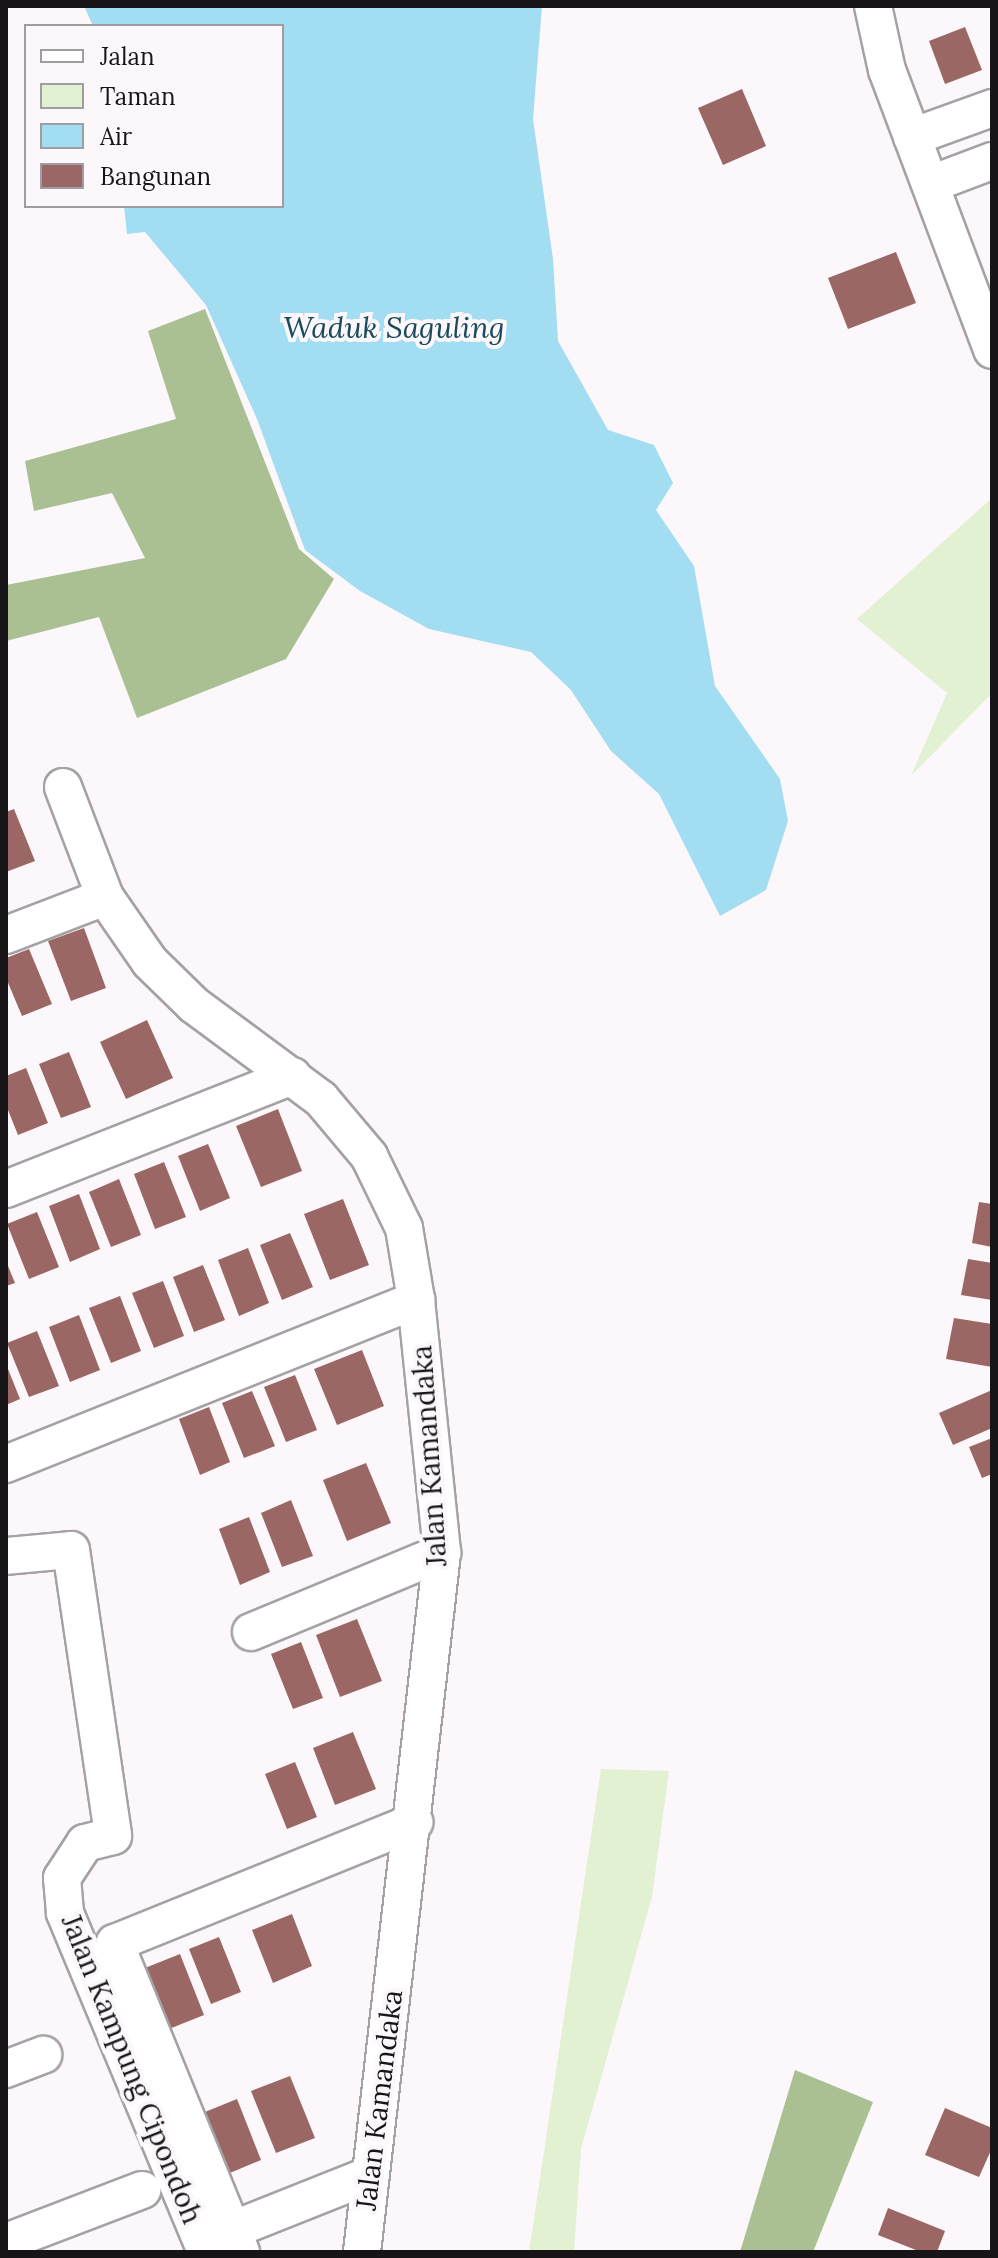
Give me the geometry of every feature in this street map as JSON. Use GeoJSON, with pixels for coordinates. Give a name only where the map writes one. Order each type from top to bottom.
{"type":"FeatureCollection","features":[{"type":"Feature","properties":{"kind":"street"},"geometry":{"type":"LineString","coordinates":[[873,6],[887,70],[992,350]]}},
{"type":"Feature","properties":{"kind":"street"},"geometry":{"type":"LineString","coordinates":[[912,137],[992,108]]}},
{"type":"Feature","properties":{"kind":"street"},"geometry":{"type":"LineString","coordinates":[[931,184],[992,161]]}},
{"type":"Feature","properties":{"kind":"street","name":"Jalan Kamandaka"},"geometry":{"type":"LineString","coordinates":[[63,787],[105,897],[150,962],[194,1005],[293,1076],[369,1156],[404,1228],[416,1300],[442,1553],[414,1822],[368,2176],[362,2252]]}},
{"type":"Feature","properties":{"kind":"street"},"geometry":{"type":"LineString","coordinates":[[6,935],[105,897]]}},
{"type":"Feature","properties":{"kind":"street"},"geometry":{"type":"LineString","coordinates":[[6,1189],[293,1076]]}},
{"type":"Feature","properties":{"kind":"street"},"geometry":{"type":"LineString","coordinates":[[6,1464],[416,1300]]}},
{"type":"Feature","properties":{"kind":"street","name":"Jalan Kampung Cipondoh"},"geometry":{"type":"LineString","coordinates":[[6,1556],[71,1550],[113,1836],[85,1843],[62,1878],[65,1913],[226,2245]]}},
{"type":"Feature","properties":{"kind":"street"},"geometry":{"type":"LineString","coordinates":[[251,1632],[442,1553]]}},
{"type":"Feature","properties":{"kind":"street"},"geometry":{"type":"LineString","coordinates":[[368,2176],[226,2245],[115,1943],[414,1822]]}},
{"type":"Feature","properties":{"kind":"street"},"geometry":{"type":"LineString","coordinates":[[6,2069],[43,2055]]}},
{"type":"Feature","properties":{"kind":"street"},"geometry":{"type":"LineString","coordinates":[[6,2242],[142,2190]]}},
{"type":"Feature","properties":{"kind":"green space"},"geometry":{"type":"Polygon","coordinates":[[[205,309],[299,549],[334,579],[286,659],[137,718],[99,617],[6,641],[6,585],[145,558],[112,493],[34,511],[25,461],[176,419],[148,331],[205,309]]]}},
{"type":"Feature","properties":{"kind":"green space"},"geometry":{"type":"Polygon","coordinates":[[[992,498],[992,693],[911,776],[947,693],[857,619],[992,498]]]}},
{"type":"Feature","properties":{"kind":"green space"},"geometry":{"type":"Polygon","coordinates":[[[601,1769],[669,1771],[652,1897],[581,2149],[574,2252],[529,2252],[601,1769]]]}},
{"type":"Feature","properties":{"kind":"green space"},"geometry":{"type":"Polygon","coordinates":[[[795,2070],[873,2102],[813,2252],[740,2252],[795,2070]]]}},
{"type":"Feature","properties":{"kind":"water","name":"Waduk Saguling"},"geometry":{"type":"Polygon","coordinates":[[[84,6],[542,6],[533,119],[553,259],[558,341],[608,430],[654,445],[673,483],[656,510],[694,566],[715,686],[780,779],[788,821],[766,890],[720,916],[659,794],[611,751],[571,690],[531,652],[429,629],[360,591],[305,550],[257,419],[206,305],[145,232],[127,234],[124,208],[284,208],[284,24],[92,24],[84,6]]]}},
{"type":"Feature","properties":{"kind":"building"},"geometry":{"type":"Polygon","coordinates":[[[965,27],[982,70],[945,84],[929,41],[965,27]]]}},
{"type":"Feature","properties":{"kind":"building"},"geometry":{"type":"Polygon","coordinates":[[[742,89],[766,146],[723,165],[698,108],[742,89]]]}},
{"type":"Feature","properties":{"kind":"building"},"geometry":{"type":"Polygon","coordinates":[[[896,252],[916,303],[848,329],[828,278],[896,252]]]}},
{"type":"Feature","properties":{"kind":"building"},"geometry":{"type":"Polygon","coordinates":[[[14,809],[35,861],[6,872],[6,812],[14,809]]]}},
{"type":"Feature","properties":{"kind":"building"},"geometry":{"type":"Polygon","coordinates":[[[84,928],[106,988],[71,1001],[48,941],[84,928]]]}},
{"type":"Feature","properties":{"kind":"building"},"geometry":{"type":"Polygon","coordinates":[[[29,949],[52,1004],[22,1016],[6,978],[6,958],[29,949]]]}},
{"type":"Feature","properties":{"kind":"building"},"geometry":{"type":"Polygon","coordinates":[[[147,1020],[173,1078],[126,1099],[100,1042],[147,1020]]]}},
{"type":"Feature","properties":{"kind":"building"},"geometry":{"type":"Polygon","coordinates":[[[69,1052],[91,1107],[61,1118],[39,1064],[69,1052]]]}},
{"type":"Feature","properties":{"kind":"building"},"geometry":{"type":"Polygon","coordinates":[[[26,1068],[48,1123],[18,1135],[6,1105],[6,1076],[26,1068]]]}},
{"type":"Feature","properties":{"kind":"building"},"geometry":{"type":"Polygon","coordinates":[[[278,1109],[302,1171],[261,1187],[236,1126],[278,1109]]]}},
{"type":"Feature","properties":{"kind":"building"},"geometry":{"type":"Polygon","coordinates":[[[208,1144],[230,1198],[200,1211],[178,1156],[208,1144]]]}},
{"type":"Feature","properties":{"kind":"building"},"geometry":{"type":"Polygon","coordinates":[[[164,1162],[186,1217],[155,1229],[134,1174],[164,1162]]]}},
{"type":"Feature","properties":{"kind":"building"},"geometry":{"type":"Polygon","coordinates":[[[119,1179],[141,1235],[111,1247],[89,1192],[119,1179]]]}},
{"type":"Feature","properties":{"kind":"building"},"geometry":{"type":"Polygon","coordinates":[[[79,1194],[100,1249],[70,1262],[49,1206],[79,1194]]]}},
{"type":"Feature","properties":{"kind":"building"},"geometry":{"type":"Polygon","coordinates":[[[343,1199],[369,1265],[330,1280],[304,1214],[343,1199]]]}},
{"type":"Feature","properties":{"kind":"building"},"geometry":{"type":"Polygon","coordinates":[[[979,1202],[992,1204],[992,1247],[972,1243],[979,1202]]]}},
{"type":"Feature","properties":{"kind":"building"},"geometry":{"type":"Polygon","coordinates":[[[37,1212],[59,1267],[29,1279],[7,1224],[37,1212]]]}},
{"type":"Feature","properties":{"kind":"building"},"geometry":{"type":"Polygon","coordinates":[[[290,1233],[313,1287],[282,1300],[260,1245],[290,1233]]]}},
{"type":"Feature","properties":{"kind":"building"},"geometry":{"type":"Polygon","coordinates":[[[248,1248],[269,1303],[239,1316],[218,1260],[248,1248]]]}},
{"type":"Feature","properties":{"kind":"building"},"geometry":{"type":"Polygon","coordinates":[[[968,1259],[992,1263],[992,1300],[961,1295],[968,1259]]]}},
{"type":"Feature","properties":{"kind":"building"},"geometry":{"type":"Polygon","coordinates":[[[6,1261],[15,1283],[6,1286],[6,1261]]]}},
{"type":"Feature","properties":{"kind":"building"},"geometry":{"type":"Polygon","coordinates":[[[203,1265],[225,1320],[194,1332],[173,1277],[203,1265]]]}},
{"type":"Feature","properties":{"kind":"building"},"geometry":{"type":"Polygon","coordinates":[[[163,1281],[184,1336],[154,1348],[132,1293],[163,1281]]]}},
{"type":"Feature","properties":{"kind":"building"},"geometry":{"type":"Polygon","coordinates":[[[120,1296],[141,1351],[111,1363],[89,1308],[120,1296]]]}},
{"type":"Feature","properties":{"kind":"building"},"geometry":{"type":"Polygon","coordinates":[[[79,1315],[100,1370],[70,1382],[49,1327],[79,1315]]]}},
{"type":"Feature","properties":{"kind":"building"},"geometry":{"type":"Polygon","coordinates":[[[954,1318],[992,1324],[992,1367],[946,1359],[954,1318]]]}},
{"type":"Feature","properties":{"kind":"building"},"geometry":{"type":"Polygon","coordinates":[[[37,1331],[59,1386],[29,1397],[7,1343],[37,1331]]]}},
{"type":"Feature","properties":{"kind":"building"},"geometry":{"type":"Polygon","coordinates":[[[362,1350],[384,1406],[337,1425],[314,1369],[362,1350]]]}},
{"type":"Feature","properties":{"kind":"building"},"geometry":{"type":"Polygon","coordinates":[[[6,1364],[20,1399],[6,1405],[6,1364]]]}},
{"type":"Feature","properties":{"kind":"building"},"geometry":{"type":"Polygon","coordinates":[[[295,1375],[317,1430],[286,1442],[264,1387],[295,1375]]]}},
{"type":"Feature","properties":{"kind":"building"},"geometry":{"type":"Polygon","coordinates":[[[992,1390],[992,1428],[953,1445],[939,1413],[992,1390]]]}},
{"type":"Feature","properties":{"kind":"building"},"geometry":{"type":"Polygon","coordinates":[[[252,1391],[275,1446],[244,1458],[222,1403],[252,1391]]]}},
{"type":"Feature","properties":{"kind":"building"},"geometry":{"type":"Polygon","coordinates":[[[209,1407],[230,1462],[200,1475],[179,1419],[209,1407]]]}},
{"type":"Feature","properties":{"kind":"building"},"geometry":{"type":"Polygon","coordinates":[[[992,1438],[992,1474],[982,1478],[969,1447],[992,1438]]]}},
{"type":"Feature","properties":{"kind":"building"},"geometry":{"type":"Polygon","coordinates":[[[366,1463],[391,1523],[347,1541],[323,1480],[366,1463]]]}},
{"type":"Feature","properties":{"kind":"building"},"geometry":{"type":"Polygon","coordinates":[[[291,1500],[313,1556],[282,1567],[261,1513],[291,1500]]]}},
{"type":"Feature","properties":{"kind":"building"},"geometry":{"type":"Polygon","coordinates":[[[249,1517],[270,1572],[240,1585],[219,1529],[249,1517]]]}},
{"type":"Feature","properties":{"kind":"building"},"geometry":{"type":"Polygon","coordinates":[[[357,1619],[382,1681],[340,1697],[316,1635],[357,1619]]]}},
{"type":"Feature","properties":{"kind":"building"},"geometry":{"type":"Polygon","coordinates":[[[301,1642],[323,1698],[293,1709],[271,1654],[301,1642]]]}},
{"type":"Feature","properties":{"kind":"building"},"geometry":{"type":"Polygon","coordinates":[[[353,1732],[376,1789],[335,1805],[313,1748],[353,1732]]]}},
{"type":"Feature","properties":{"kind":"building"},"geometry":{"type":"Polygon","coordinates":[[[295,1762],[317,1817],[287,1829],[265,1774],[295,1762]]]}},
{"type":"Feature","properties":{"kind":"building"},"geometry":{"type":"Polygon","coordinates":[[[292,1914],[312,1966],[273,1983],[252,1930],[292,1914]]]}},
{"type":"Feature","properties":{"kind":"building"},"geometry":{"type":"Polygon","coordinates":[[[219,1937],[241,1992],[211,2004],[189,1949],[219,1937]]]}},
{"type":"Feature","properties":{"kind":"building"},"geometry":{"type":"Polygon","coordinates":[[[180,1954],[204,2015],[169,2029],[145,1968],[180,1954]]]}},
{"type":"Feature","properties":{"kind":"building"},"geometry":{"type":"Polygon","coordinates":[[[290,2076],[315,2138],[276,2153],[251,2091],[290,2076]]]}},
{"type":"Feature","properties":{"kind":"building"},"geometry":{"type":"Polygon","coordinates":[[[237,2099],[261,2160],[225,2175],[200,2114],[237,2099]]]}},
{"type":"Feature","properties":{"kind":"building"},"geometry":{"type":"Polygon","coordinates":[[[945,2108],[992,2128],[992,2148],[979,2177],[925,2155],[945,2108]]]}},
{"type":"Feature","properties":{"kind":"building"},"geometry":{"type":"Polygon","coordinates":[[[888,2208],[945,2231],[937,2252],[921,2252],[878,2235],[888,2208]]]}}]}
